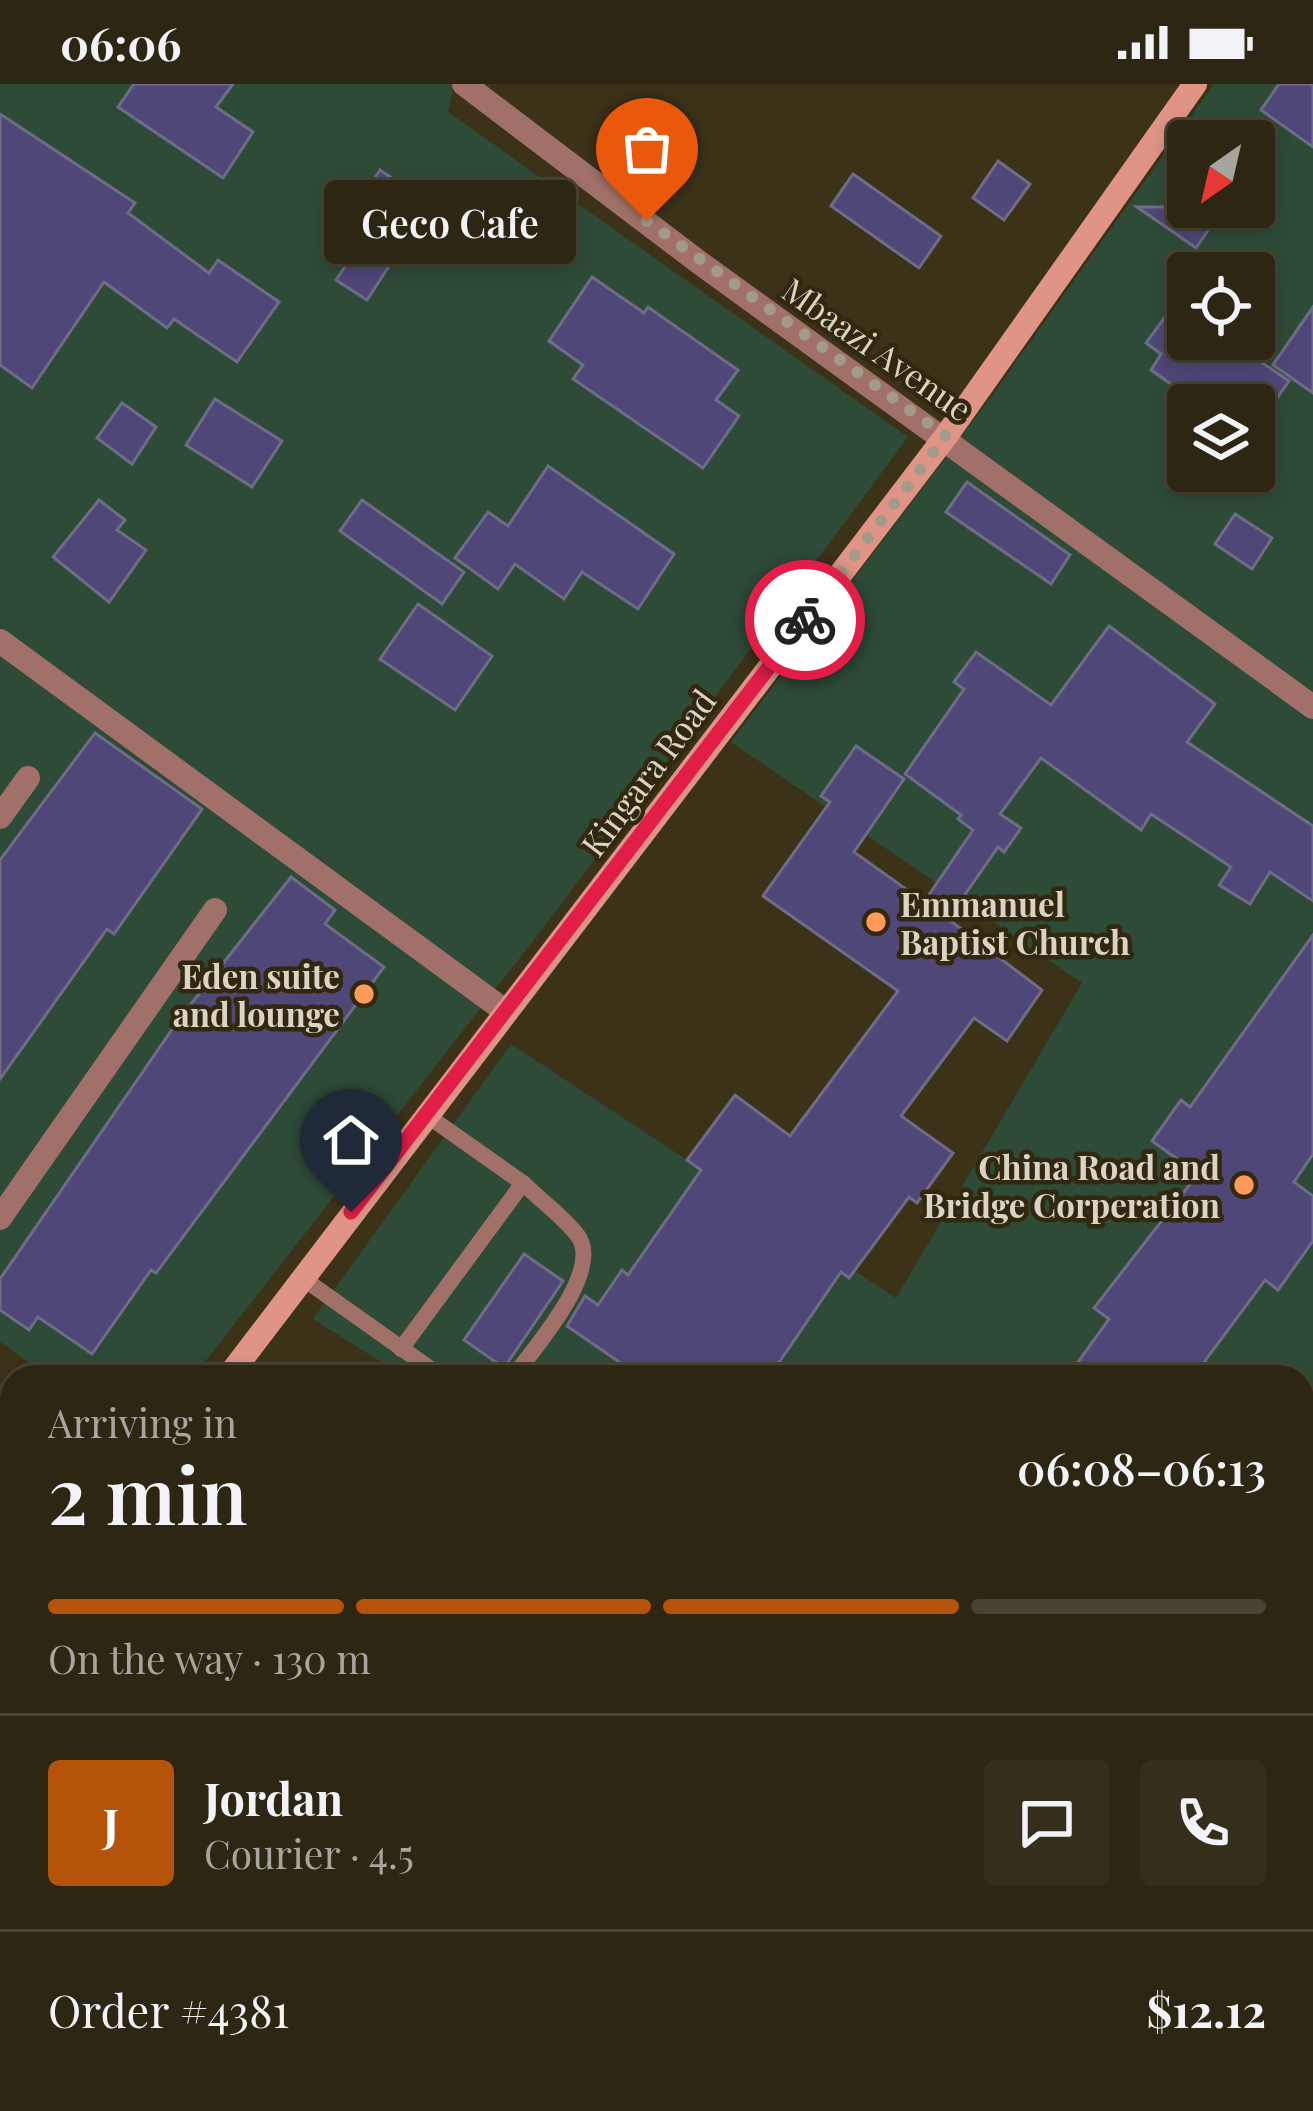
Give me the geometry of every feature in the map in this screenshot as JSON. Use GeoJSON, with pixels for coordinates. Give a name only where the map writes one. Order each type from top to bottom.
{"type":"FeatureCollection","features":[{"type":"Feature","properties":{"kind":"main road","name":"Kingara Road"},"geometry":{"type":"LineString","coordinates":[[237,1365],[946,436],[1196,84]]}},
{"type":"Feature","properties":{"kind":"street","name":"Mbaazi Avenue"},"geometry":{"type":"LineString","coordinates":[[464,84],[700,263],[946,436],[1313,707]]}},
{"type":"Feature","properties":{"kind":"street"},"geometry":{"type":"LineString","coordinates":[[0,641],[505,1011]]}},
{"type":"Feature","properties":{"kind":"street"},"geometry":{"type":"LineString","coordinates":[[0,817],[28,778]]}},
{"type":"Feature","properties":{"kind":"street"},"geometry":{"type":"LineString","coordinates":[[0,1218],[215,910]]}},
{"type":"Feature","properties":{"kind":"lane"},"geometry":{"type":"LineString","coordinates":[[425,1114],[523,1183],[581,1239],[586,1263],[572,1294],[522,1365]]}},
{"type":"Feature","properties":{"kind":"lane"},"geometry":{"type":"LineString","coordinates":[[400,1349],[523,1183]]}},
{"type":"Feature","properties":{"kind":"lane"},"geometry":{"type":"LineString","coordinates":[[301,1277],[424,1365]]}},
{"type":"Feature","properties":{"kind":"green space"},"geometry":{"type":"Polygon","coordinates":[[[0,84],[454,84],[448,112],[908,437],[557,910],[203,1365],[32,1365],[0,1342],[0,84]]]}},
{"type":"Feature","properties":{"kind":"green space"},"geometry":{"type":"Polygon","coordinates":[[[1214,84],[1313,84],[1313,1365],[386,1365],[313,1319],[511,1044],[896,1298],[1082,983],[731,742],[988,401],[1167,150],[1167,228],[1275,228],[1275,120],[1188,120],[1214,84]]]}},
{"type":"Feature","properties":{"kind":"building"},"geometry":{"type":"Polygon","coordinates":[[[134,84],[233,84],[216,107],[253,132],[223,178],[118,107],[134,84]]]}},
{"type":"Feature","properties":{"kind":"building"},"geometry":{"type":"Polygon","coordinates":[[[1279,84],[1313,84],[1313,147],[1261,110],[1279,84]]]}},
{"type":"Feature","properties":{"kind":"building"},"geometry":{"type":"Polygon","coordinates":[[[0,114],[135,203],[128,213],[209,273],[218,260],[279,302],[237,362],[174,319],[167,328],[104,282],[32,388],[0,365],[0,114]]]}},
{"type":"Feature","properties":{"kind":"building"},"geometry":{"type":"Polygon","coordinates":[[[998,161],[1030,184],[1004,220],[973,198],[998,161]]]}},
{"type":"Feature","properties":{"kind":"building"},"geometry":{"type":"Polygon","coordinates":[[[380,170],[418,196],[391,235],[353,210],[380,170]]]}},
{"type":"Feature","properties":{"kind":"building"},"geometry":{"type":"Polygon","coordinates":[[[853,174],[941,236],[919,268],[831,206],[853,174]]]}},
{"type":"Feature","properties":{"kind":"building"},"geometry":{"type":"Polygon","coordinates":[[[1137,207],[1167,207],[1167,228],[1137,207]]]}},
{"type":"Feature","properties":{"kind":"building"},"geometry":{"type":"Polygon","coordinates":[[[1167,228],[1210,228],[1196,248],[1167,228]]]}},
{"type":"Feature","properties":{"kind":"building"},"geometry":{"type":"Polygon","coordinates":[[[363,240],[393,260],[367,300],[336,280],[363,240]]]}},
{"type":"Feature","properties":{"kind":"building"},"geometry":{"type":"Polygon","coordinates":[[[592,277],[644,313],[648,307],[738,370],[716,400],[739,416],[703,468],[573,379],[583,365],[549,341],[592,277]]]}},
{"type":"Feature","properties":{"kind":"building"},"geometry":{"type":"Polygon","coordinates":[[[1313,307],[1313,393],[1273,365],[1313,307]]]}},
{"type":"Feature","properties":{"kind":"building"},"geometry":{"type":"Polygon","coordinates":[[[1165,317],[1167,360],[1258,360],[1289,381],[1275,401],[1275,384],[1171,384],[1151,370],[1161,354],[1146,343],[1165,317]]]}},
{"type":"Feature","properties":{"kind":"building"},"geometry":{"type":"Polygon","coordinates":[[[215,399],[282,441],[252,487],[186,445],[215,399]]]}},
{"type":"Feature","properties":{"kind":"building"},"geometry":{"type":"Polygon","coordinates":[[[122,403],[156,427],[132,464],[97,438],[122,403]]]}},
{"type":"Feature","properties":{"kind":"building"},"geometry":{"type":"Polygon","coordinates":[[[548,466],[674,554],[638,609],[582,572],[564,599],[515,564],[498,589],[455,558],[488,512],[508,526],[548,466]]]}},
{"type":"Feature","properties":{"kind":"building"},"geometry":{"type":"Polygon","coordinates":[[[967,482],[1070,555],[1051,584],[946,512],[967,482]]]}},
{"type":"Feature","properties":{"kind":"building"},"geometry":{"type":"Polygon","coordinates":[[[99,500],[125,520],[117,530],[146,550],[109,602],[53,557],[99,500]]]}},
{"type":"Feature","properties":{"kind":"building"},"geometry":{"type":"Polygon","coordinates":[[[362,500],[464,572],[442,604],[340,531],[362,500]]]}},
{"type":"Feature","properties":{"kind":"building"},"geometry":{"type":"Polygon","coordinates":[[[1235,514],[1272,538],[1252,569],[1215,544],[1235,514]]]}},
{"type":"Feature","properties":{"kind":"building"},"geometry":{"type":"Polygon","coordinates":[[[418,604],[492,656],[455,710],[380,659],[418,604]]]}},
{"type":"Feature","properties":{"kind":"building"},"geometry":{"type":"Polygon","coordinates":[[[1109,626],[1215,704],[1187,742],[1313,826],[1313,901],[1270,872],[1250,904],[1219,885],[1231,867],[1151,814],[1141,830],[1041,758],[1000,814],[1021,828],[1004,852],[998,847],[948,919],[1042,990],[1007,1041],[974,1018],[901,1116],[953,1153],[917,1203],[909,1197],[849,1278],[841,1272],[777,1365],[624,1365],[567,1326],[585,1296],[598,1305],[622,1270],[628,1275],[701,1170],[687,1160],[735,1095],[790,1136],[898,991],[763,896],[830,802],[821,796],[856,746],[904,779],[854,852],[924,902],[973,830],[958,819],[961,815],[905,774],[964,689],[954,682],[976,652],[1051,705],[1109,626]]]}},
{"type":"Feature","properties":{"kind":"building"},"geometry":{"type":"Polygon","coordinates":[[[95,733],[202,809],[114,934],[107,929],[0,1079],[0,860],[95,733]]]}},
{"type":"Feature","properties":{"kind":"building"},"geometry":{"type":"Polygon","coordinates":[[[291,877],[335,910],[325,924],[384,967],[92,1354],[38,1317],[29,1330],[0,1310],[0,1279],[180,1018],[291,877]]]}},
{"type":"Feature","properties":{"kind":"building"},"geometry":{"type":"Polygon","coordinates":[[[1313,935],[1313,1154],[1294,1182],[1313,1196],[1313,1241],[1278,1290],[1265,1280],[1202,1365],[1076,1365],[1109,1319],[1094,1308],[1198,1174],[1152,1141],[1181,1100],[1190,1107],[1313,935]]]}},
{"type":"Feature","properties":{"kind":"building"},"geometry":{"type":"Polygon","coordinates":[[[524,1254],[563,1281],[506,1365],[464,1340],[524,1254]]]}},
{"type":"Feature","properties":{"kind":"way so far"},"geometry":{"type":"LineString","coordinates":[[647,221],[946,436],[805,620]]}},
{"type":"Feature","properties":{"kind":"place","name":"Geco Cafe"},"geometry":{"type":"Point","coordinates":[647,221]}},
{"type":"Feature","properties":{"kind":"place","name":"Emmanuel Baptist Church"},"geometry":{"type":"Point","coordinates":[876,922]}},
{"type":"Feature","properties":{"kind":"place","name":"Eden suite and lounge"},"geometry":{"type":"Point","coordinates":[364,994]}},
{"type":"Feature","properties":{"kind":"place","name":"China Road and Bridge Corperation"},"geometry":{"type":"Point","coordinates":[1244,1185]}},
{"type":"Feature","properties":{"kind":"route"},"geometry":{"type":"LineString","coordinates":[[351,1212],[805,620]]}}]}
